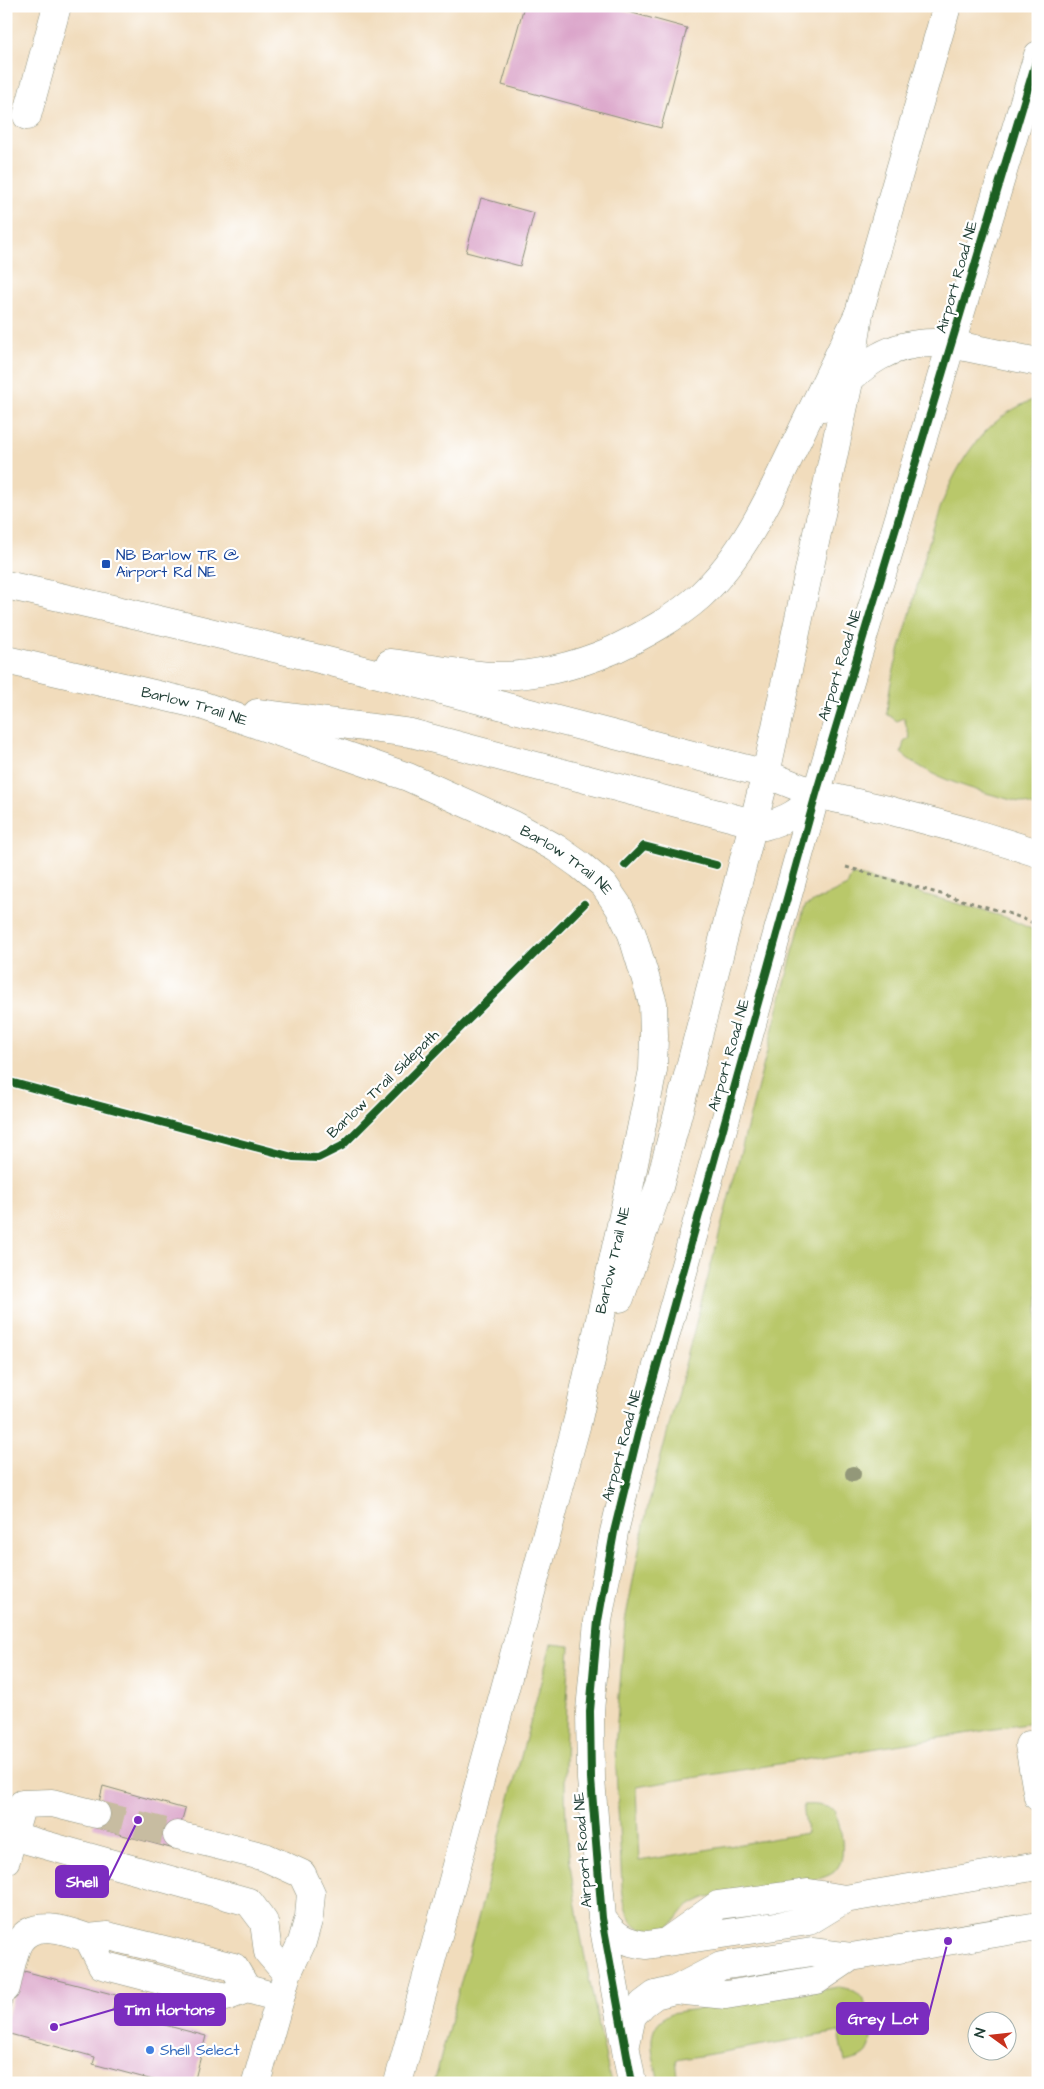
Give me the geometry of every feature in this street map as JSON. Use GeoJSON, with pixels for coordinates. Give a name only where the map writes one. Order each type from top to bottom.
{"type":"FeatureCollection","features":[{"type":"Feature","properties":{"kind":"main road"},"geometry":{"type":"LineString","coordinates":[[28,116],[57,6]]}},
{"type":"Feature","properties":{"kind":"main road"},"geometry":{"type":"LineString","coordinates":[[398,2083],[578,1420],[659,1187],[766,774],[850,377],[859,313],[947,6]]}},
{"type":"Feature","properties":{"kind":"main road","name":"Airport Road NE"},"geometry":{"type":"LineString","coordinates":[[632,2083],[602,1918],[592,1788],[590,1711],[598,1621],[614,1532],[638,1434],[816,794],[1036,57]]}},
{"type":"Feature","properties":{"kind":"main road"},"geometry":{"type":"LineString","coordinates":[[270,647],[491,676],[529,674],[565,666],[600,656],[637,639],[670,620],[700,596],[729,564],[753,527],[781,475],[859,313]]}},
{"type":"Feature","properties":{"kind":"main road"},"geometry":{"type":"LineString","coordinates":[[781,475],[822,409],[850,377],[878,356],[909,344],[932,342],[951,344],[1038,362]]}},
{"type":"Feature","properties":{"kind":"main road"},"geometry":{"type":"LineString","coordinates":[[6,585],[111,608],[270,647],[766,774],[816,794],[888,810],[1038,853]]}},
{"type":"Feature","properties":{"kind":"main road","name":"Barlow Trail NE"},"geometry":{"type":"LineString","coordinates":[[6,660],[201,706],[408,778],[514,826],[556,848],[604,885],[619,908],[632,934],[653,1003],[653,1070],[578,1420]]}},
{"type":"Feature","properties":{"kind":"main road"},"geometry":{"type":"LineString","coordinates":[[201,706],[412,733],[764,826],[785,820],[804,808],[816,794]]}},
{"type":"Feature","properties":{"kind":"main road"},"geometry":{"type":"LineString","coordinates":[[1029,1744],[1038,1797]]}},
{"type":"Feature","properties":{"kind":"main road"},"geometry":{"type":"LineString","coordinates":[[96,1814],[52,1803],[22,1804],[10,1848],[249,1902],[264,1922],[268,1952],[283,1986]]}},
{"type":"Feature","properties":{"kind":"main road"},"geometry":{"type":"LineString","coordinates":[[178,1835],[265,1857],[302,1874],[311,1893],[309,1916],[302,1942],[283,1986],[256,2083]]}},
{"type":"Feature","properties":{"kind":"main road"},"geometry":{"type":"LineString","coordinates":[[602,1918],[620,1939],[632,1944],[647,1945],[809,1921],[845,1899],[1038,1866]]}},
{"type":"Feature","properties":{"kind":"main road"},"geometry":{"type":"LineString","coordinates":[[625,2048],[632,2016],[655,1995],[675,1990],[726,1995],[817,1980],[851,1957],[1038,1926]]}},
{"type":"Feature","properties":{"kind":"main road"},"geometry":{"type":"LineString","coordinates":[[6,1988],[18,1943],[24,1935],[33,1930],[51,1928],[88,1938],[102,1965],[226,1997],[247,1989],[283,1986]]}},
{"type":"Feature","properties":{"kind":"path"},"geometry":{"type":"LineString","coordinates":[[846,867],[1011,914],[1038,925]]}},
{"type":"Feature","properties":{"kind":"green space"},"geometry":{"type":"Polygon","coordinates":[[[1038,398],[1038,808],[949,781],[916,764],[901,753],[904,742],[910,738],[904,718],[897,721],[887,714],[895,664],[926,551],[948,488],[964,459],[983,434],[1008,413],[1038,398]]]}},
{"type":"Feature","properties":{"kind":"green space"},"geometry":{"type":"Polygon","coordinates":[[[852,874],[1005,917],[1038,932],[1038,1722],[636,1787],[639,1861],[807,1833],[803,1805],[819,1805],[834,1810],[842,1842],[839,1866],[834,1872],[825,1877],[794,1885],[707,1897],[687,1908],[667,1928],[648,1930],[634,1924],[630,1918],[624,1902],[622,1886],[615,1748],[625,1621],[647,1510],[805,906],[847,886],[852,874]]]}},
{"type":"Feature","properties":{"kind":"green space"},"geometry":{"type":"Polygon","coordinates":[[[551,1644],[570,1646],[565,1777],[569,1853],[584,1952],[611,2083],[434,2083],[551,1644]]]}},
{"type":"Feature","properties":{"kind":"green space"},"geometry":{"type":"Polygon","coordinates":[[[839,1987],[852,1990],[860,1995],[868,2010],[871,2030],[870,2047],[862,2057],[845,2062],[839,2032],[676,2060],[679,2083],[659,2083],[653,2053],[653,2035],[656,2026],[671,2013],[839,1987]]]}},
{"type":"Feature","properties":{"kind":"building"},"geometry":{"type":"Polygon","coordinates":[[[524,6],[607,6],[687,28],[661,128],[502,85],[524,6]]]}},
{"type":"Feature","properties":{"kind":"building"},"geometry":{"type":"Polygon","coordinates":[[[481,198],[534,213],[520,266],[466,252],[481,198]]]}},
{"type":"Feature","properties":{"kind":"building"},"geometry":{"type":"Polygon","coordinates":[[[103,1786],[185,1809],[174,1849],[93,1827],[103,1786]]]}},
{"type":"Feature","properties":{"kind":"building"},"geometry":{"type":"Polygon","coordinates":[[[20,1970],[116,1995],[112,2011],[206,2036],[194,2083],[164,2083],[93,2064],[95,2057],[6,2033],[6,2023],[20,1970]]]}},
{"type":"Feature","properties":{"kind":"tunnel"},"geometry":{"type":"LineString","coordinates":[[96,1814],[177,1835]]}},
{"type":"Feature","properties":{"kind":"cycle path"},"geometry":{"type":"LineString","coordinates":[[632,2083],[602,1918],[591,1779],[590,1711],[598,1621],[614,1532],[638,1434],[816,794],[1038,55]]}},
{"type":"Feature","properties":{"kind":"cycle path"},"geometry":{"type":"LineString","coordinates":[[625,865],[644,846],[716,865]]}},
{"type":"Feature","properties":{"kind":"cycle path","name":"Barlow Trail Sidepath"},"geometry":{"type":"LineString","coordinates":[[6,1081],[293,1157],[318,1158],[342,1146],[584,904]]}},
{"type":"Feature","properties":{"kind":"place","name":"NB Barlow TR @ Airport Rd NE"},"geometry":{"type":"Point","coordinates":[106,564]}},
{"type":"Feature","properties":{"kind":"place","name":"Shell"},"geometry":{"type":"Point","coordinates":[138,1820]}},
{"type":"Feature","properties":{"kind":"place","name":"Grey Lot"},"geometry":{"type":"Point","coordinates":[948,1941]}},
{"type":"Feature","properties":{"kind":"place","name":"Tim Hortons"},"geometry":{"type":"Point","coordinates":[54,2027]}},
{"type":"Feature","properties":{"kind":"place","name":"Shell Select"},"geometry":{"type":"Point","coordinates":[150,2050]}}]}
